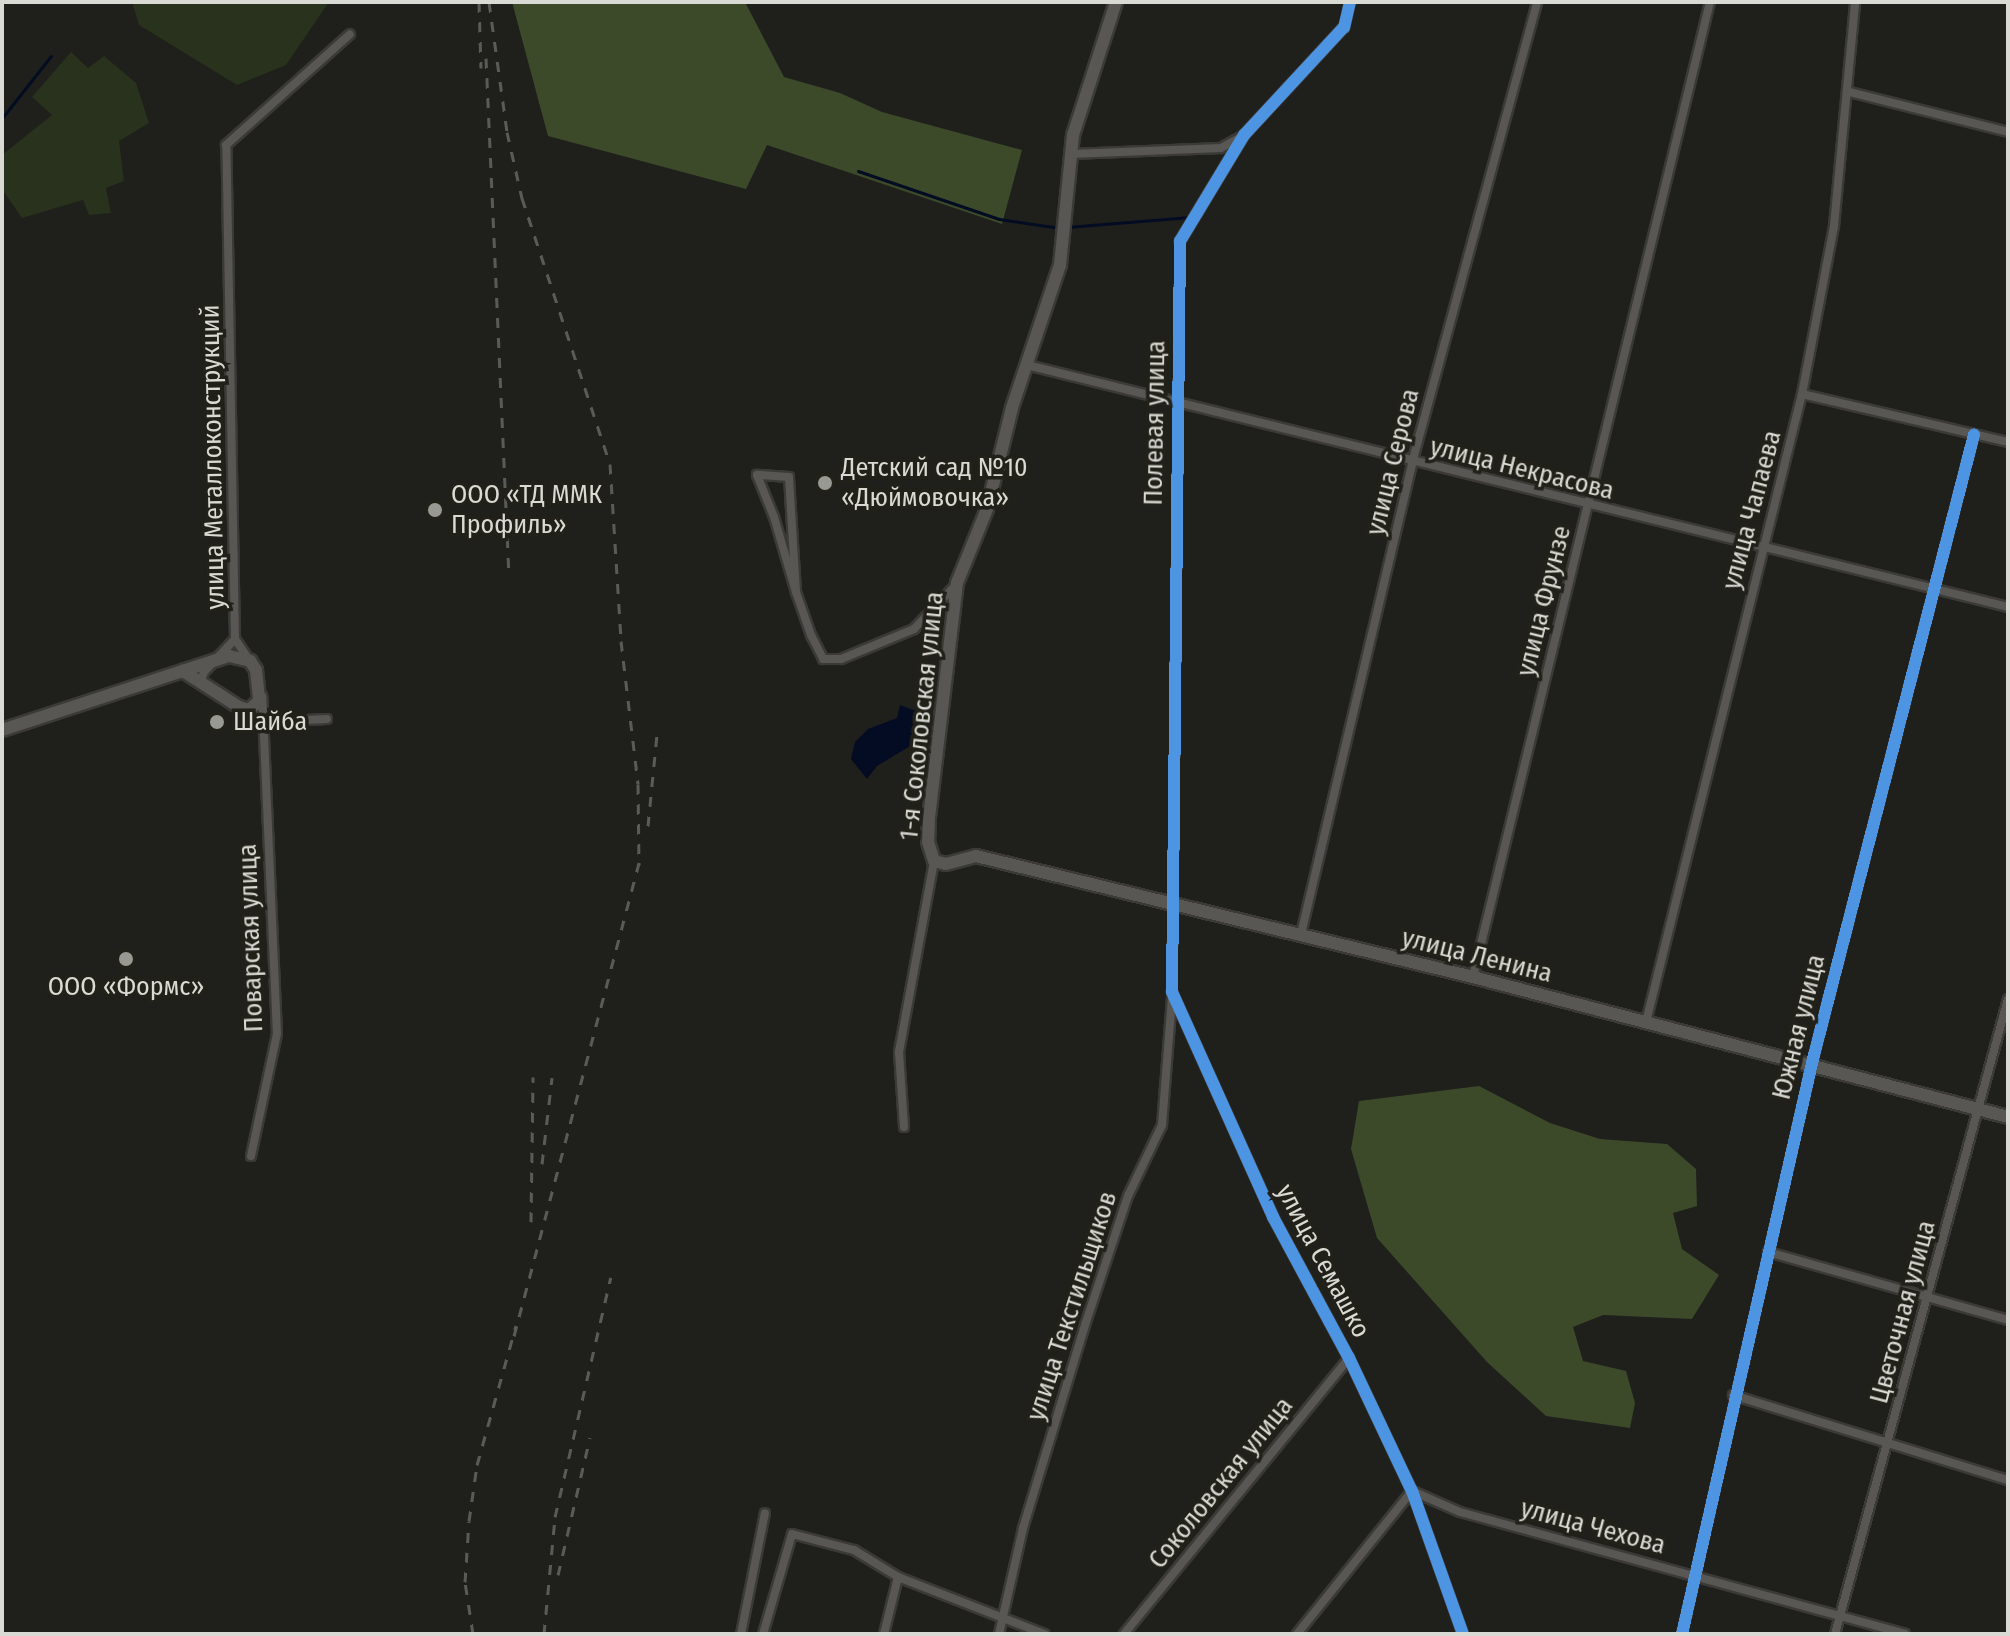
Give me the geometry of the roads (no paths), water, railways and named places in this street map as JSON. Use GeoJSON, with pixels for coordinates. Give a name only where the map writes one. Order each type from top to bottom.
{"type":"FeatureCollection","features":[{"type":"Feature","properties":{"kind":"street","name":"1-я Соколовская улица"},"geometry":{"type":"LineString","coordinates":[[904,1127],[899,1052],[934,861],[929,818],[957,583],[987,509],[1067,226],[1071,154],[1116,2]]}},
{"type":"Feature","properties":{"kind":"street","name":"Полевая улица"},"geometry":{"type":"LineString","coordinates":[[1174,903],[1176,404],[1180,241],[1244,135],[1344,27],[1350,2]]}},
{"type":"Feature","properties":{"kind":"street","name":"улица Серова"},"geometry":{"type":"LineString","coordinates":[[1301,934],[1412,463],[1537,2]]}},
{"type":"Feature","properties":{"kind":"street","name":"улица Фрунзе"},"geometry":{"type":"LineString","coordinates":[[1473,977],[1710,2]]}},
{"type":"Feature","properties":{"kind":"street","name":"улица Чапаева"},"geometry":{"type":"LineString","coordinates":[[1646,1022],[1802,394],[1834,226],[1850,92],[1855,2]]}},
{"type":"Feature","properties":{"kind":"street","name":"улица Металлоконструкций"},"geometry":{"type":"LineString","coordinates":[[235,639],[232,276],[226,145],[350,34]]}},
{"type":"Feature","properties":{"kind":"street"},"geometry":{"type":"LineString","coordinates":[[1850,92],[2008,132]]}},
{"type":"Feature","properties":{"kind":"street"},"geometry":{"type":"LineString","coordinates":[[1071,154],[1221,148],[1244,135]]}},
{"type":"Feature","properties":{"kind":"street","name":"улица Некрасова"},"geometry":{"type":"LineString","coordinates":[[1027,365],[1412,463],[1763,544],[2008,607]]}},
{"type":"Feature","properties":{"kind":"street"},"geometry":{"type":"LineString","coordinates":[[1802,394],[2008,442]]}},
{"type":"Feature","properties":{"kind":"street","name":"Южная улица"},"geometry":{"type":"LineString","coordinates":[[1682,1634],[1733,1395],[1812,1063],[1974,435]]}},
{"type":"Feature","properties":{"kind":"street"},"geometry":{"type":"LineString","coordinates":[[796,592],[789,477],[757,475],[774,517],[796,592],[823,659],[841,659],[914,629],[957,583]]}},
{"type":"Feature","properties":{"kind":"street"},"geometry":{"type":"LineString","coordinates":[[200,685],[216,659],[235,639],[250,661],[262,690],[249,710]]}},
{"type":"Feature","properties":{"kind":"street"},"geometry":{"type":"LineString","coordinates":[[2,730],[216,659],[238,656],[250,661]]}},
{"type":"Feature","properties":{"kind":"street"},"geometry":{"type":"LineString","coordinates":[[183,671],[200,685],[265,719],[327,719]]}},
{"type":"Feature","properties":{"kind":"street","name":"Поварская улица"},"geometry":{"type":"LineString","coordinates":[[251,1156],[277,1034],[262,690]]}},
{"type":"Feature","properties":{"kind":"street","name":"улица Ленина"},"geometry":{"type":"LineString","coordinates":[[934,861],[946,864],[976,856],[1174,903],[1812,1063],[2008,1117]]}},
{"type":"Feature","properties":{"kind":"street","name":"улица Семашко"},"geometry":{"type":"LineString","coordinates":[[1174,903],[1172,992],[1273,1217],[1349,1358],[1412,1491],[1463,1634]]}},
{"type":"Feature","properties":{"kind":"street","name":"улица Текстильщиков"},"geometry":{"type":"LineString","coordinates":[[999,1634],[1023,1528],[1080,1338],[1128,1196],[1162,1125],[1172,992]]}},
{"type":"Feature","properties":{"kind":"street","name":"Цветочная улица"},"geometry":{"type":"LineString","coordinates":[[1835,1634],[2008,999]]}},
{"type":"Feature","properties":{"kind":"street"},"geometry":{"type":"LineString","coordinates":[[1768,1252],[2008,1320]]}},
{"type":"Feature","properties":{"kind":"street","name":"Соколовская улица"},"geometry":{"type":"LineString","coordinates":[[1124,1634],[1349,1358]]}},
{"type":"Feature","properties":{"kind":"street"},"geometry":{"type":"LineString","coordinates":[[1733,1395],[2008,1480]]}},
{"type":"Feature","properties":{"kind":"street"},"geometry":{"type":"LineString","coordinates":[[1297,1634],[1412,1491]]}},
{"type":"Feature","properties":{"kind":"street","name":"улица Чехова"},"geometry":{"type":"LineString","coordinates":[[1412,1491],[1460,1512],[1905,1634]]}},
{"type":"Feature","properties":{"kind":"street"},"geometry":{"type":"LineString","coordinates":[[741,1634],[765,1513]]}},
{"type":"Feature","properties":{"kind":"street"},"geometry":{"type":"LineString","coordinates":[[763,1634],[792,1534],[854,1550],[898,1577],[1044,1634]]}},
{"type":"Feature","properties":{"kind":"street"},"geometry":{"type":"LineString","coordinates":[[884,1634],[898,1577]]}},
{"type":"Feature","properties":{"kind":"water"},"geometry":{"type":"Polygon","coordinates":[[[900,705],[916,711],[921,726],[912,745],[877,766],[867,779],[851,759],[855,742],[868,729],[897,718],[900,705]]]}},
{"type":"Feature","properties":{"kind":"waterway"},"geometry":{"type":"LineString","coordinates":[[2,118],[51,56]]}},
{"type":"Feature","properties":{"kind":"waterway"},"geometry":{"type":"LineString","coordinates":[[858,171],[999,219],[1060,228]]}},
{"type":"Feature","properties":{"kind":"waterway"},"geometry":{"type":"LineString","coordinates":[[1067,227],[1191,217]]}},
{"type":"Feature","properties":{"kind":"railway"},"geometry":{"type":"LineString","coordinates":[[479,2],[481,68]]}},
{"type":"Feature","properties":{"kind":"railway"},"geometry":{"type":"LineString","coordinates":[[489,2],[507,132],[522,198],[610,464],[621,641],[638,784],[639,865]]}},
{"type":"Feature","properties":{"kind":"railway"},"geometry":{"type":"LineString","coordinates":[[486,58],[509,577]]}},
{"type":"Feature","properties":{"kind":"railway"},"geometry":{"type":"LineString","coordinates":[[648,826],[657,734]]}},
{"type":"Feature","properties":{"kind":"railway"},"geometry":{"type":"LineString","coordinates":[[514,1336],[641,857]]}},
{"type":"Feature","properties":{"kind":"railway"},"geometry":{"type":"LineString","coordinates":[[531,1222],[533,1077]]}},
{"type":"Feature","properties":{"kind":"railway"},"geometry":{"type":"LineString","coordinates":[[542,1164],[552,1078]]}},
{"type":"Feature","properties":{"kind":"railway"},"geometry":{"type":"LineString","coordinates":[[544,1634],[555,1517],[611,1277]]}},
{"type":"Feature","properties":{"kind":"railway"},"geometry":{"type":"LineString","coordinates":[[473,1634],[465,1582],[469,1521],[477,1465],[516,1325]]}},
{"type":"Feature","properties":{"kind":"railway"},"geometry":{"type":"LineString","coordinates":[[558,1575],[590,1438]]}},
{"type":"Feature","properties":{"kind":"place","name":"Детский сад №10 «Дюймовочка»"},"geometry":{"type":"Point","coordinates":[825,483]}},
{"type":"Feature","properties":{"kind":"place","name":"ООО «ТД ММК Профиль»"},"geometry":{"type":"Point","coordinates":[435,510]}},
{"type":"Feature","properties":{"kind":"place","name":"Шайба"},"geometry":{"type":"Point","coordinates":[217,722]}},
{"type":"Feature","properties":{"kind":"place","name":"ООО «Формс»"},"geometry":{"type":"Point","coordinates":[126,959]}}]}
